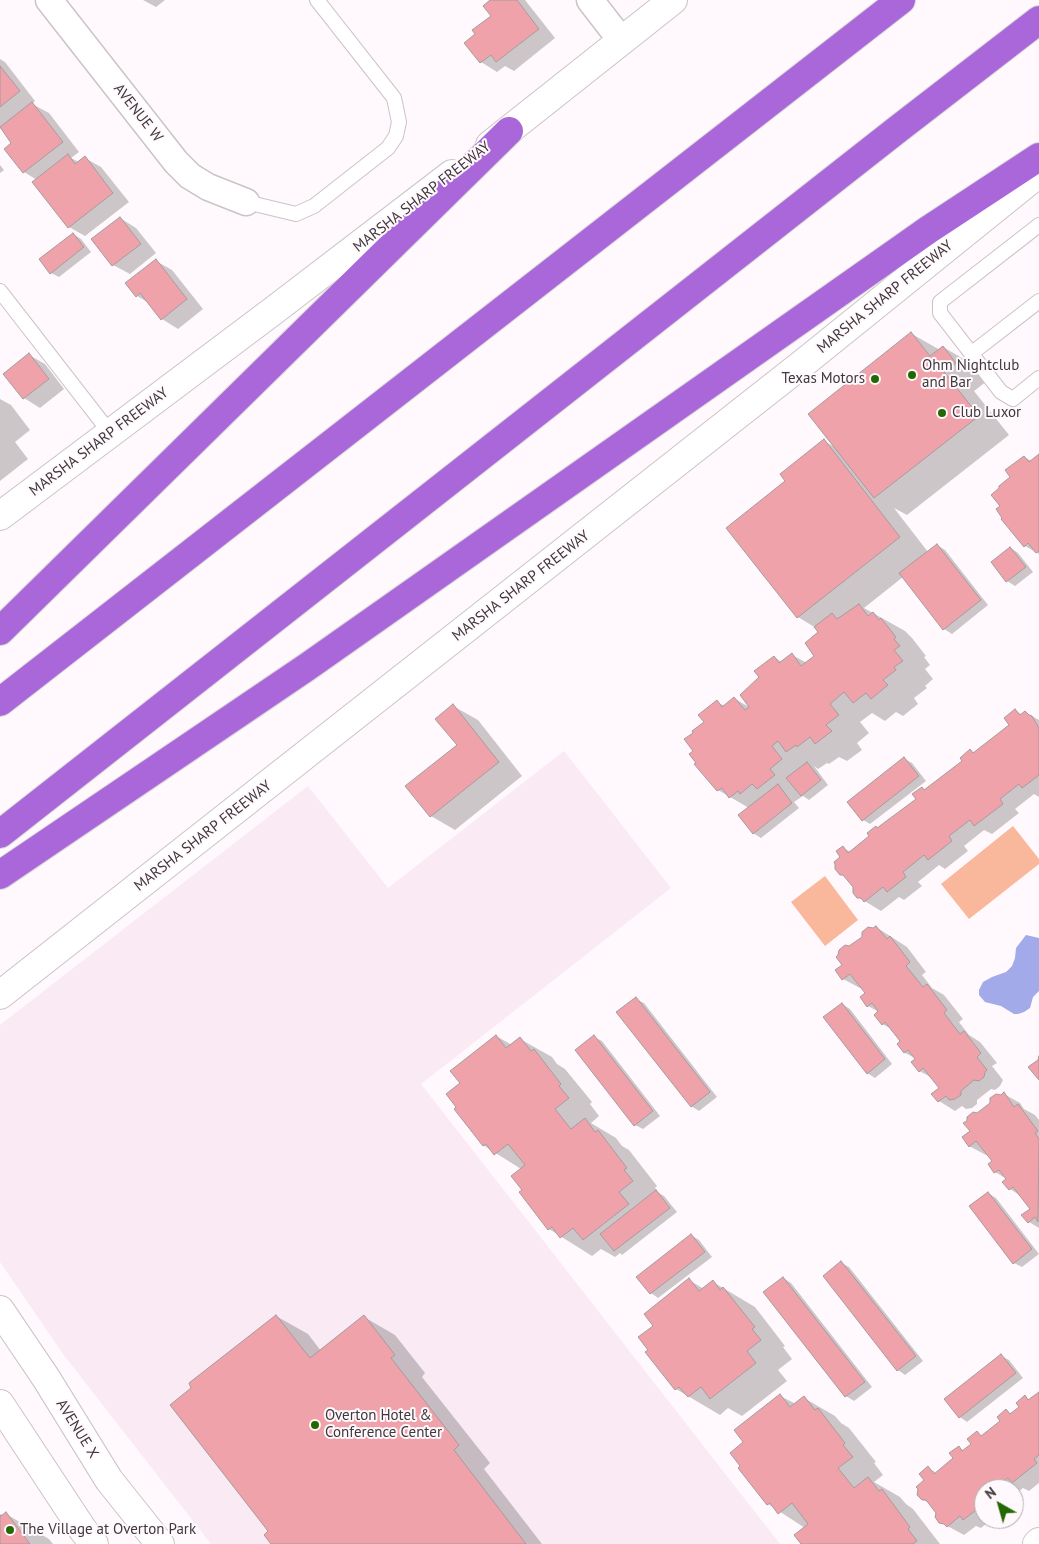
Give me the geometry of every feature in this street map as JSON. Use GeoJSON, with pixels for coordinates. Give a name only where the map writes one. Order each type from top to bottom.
{"type":"FeatureCollection","features":[{"type":"Feature","properties":{"kind":"highway"},"geometry":{"type":"LineString","coordinates":[[0,702],[901,0]]}},
{"type":"Feature","properties":{"kind":"highway"},"geometry":{"type":"LineString","coordinates":[[0,834],[1039,20]]}},
{"type":"Feature","properties":{"kind":"highway"},"geometry":{"type":"LineString","coordinates":[[0,631],[509,131]]}},
{"type":"Feature","properties":{"kind":"highway"},"geometry":{"type":"LineString","coordinates":[[0,875],[307,667],[928,230],[1039,156]]}},
{"type":"Feature","properties":{"kind":"main road","name":"MARSHA SHARP FREEWAY"},"geometry":{"type":"LineString","coordinates":[[0,516],[273,312],[509,131],[673,0]]}},
{"type":"Feature","properties":{"kind":"main road","name":"MARSHA SHARP FREEWAY"},"geometry":{"type":"LineString","coordinates":[[0,995],[760,398],[1039,173]]}},
{"type":"Feature","properties":{"kind":"main road","name":"AVENUE X"},"geometry":{"type":"LineString","coordinates":[[0,1310],[46,1378],[109,1480],[160,1544]]}},
{"type":"Feature","properties":{"kind":"main road"},"geometry":{"type":"LineString","coordinates":[[0,1404],[94,1544]]}},
{"type":"Feature","properties":{"kind":"street","name":"AVENUE W"},"geometry":{"type":"LineString","coordinates":[[49,0],[176,162],[190,176],[208,187],[246,202]]}},
{"type":"Feature","properties":{"kind":"street"},"geometry":{"type":"LineString","coordinates":[[590,0],[621,40]]}},
{"type":"Feature","properties":{"kind":"lane"},"geometry":{"type":"LineString","coordinates":[[246,202],[296,214],[314,206],[388,148],[396,136],[399,122],[394,98],[317,0]]}},
{"type":"Feature","properties":{"kind":"lane"},"geometry":{"type":"LineString","coordinates":[[1039,225],[940,302],[940,313],[1001,392],[1013,398],[1039,378]]}},
{"type":"Feature","properties":{"kind":"lane"},"geometry":{"type":"LineString","coordinates":[[0,291],[111,434]]}},
{"type":"Feature","properties":{"kind":"lane"},"geometry":{"type":"LineString","coordinates":[[972,354],[1039,301]]}},
{"type":"Feature","properties":{"kind":"shaded area"},"geometry":{"type":"Polygon","coordinates":[[[564,751],[671,888],[421,1084],[780,1544],[211,1544],[63,1354],[0,1262],[0,1025],[308,786],[388,888],[564,751]]]}},
{"type":"Feature","properties":{"kind":"shaded area"},"geometry":{"type":"Polygon","coordinates":[[[1013,826],[1039,859],[1039,864],[969,919],[941,884],[1013,826]]]}},
{"type":"Feature","properties":{"kind":"shaded area"},"geometry":{"type":"Polygon","coordinates":[[[825,876],[858,920],[825,946],[791,902],[825,876]]]}},
{"type":"Feature","properties":{"kind":"water"},"geometry":{"type":"Polygon","coordinates":[[[1026,935],[1039,938],[1039,991],[1033,997],[1030,1008],[1024,1012],[1014,1014],[1001,1006],[985,1002],[979,995],[979,990],[983,982],[1006,972],[1012,966],[1016,948],[1026,935]]]}},
{"type":"Feature","properties":{"kind":"building"},"geometry":{"type":"Polygon","coordinates":[[[490,0],[517,0],[539,29],[496,62],[491,55],[480,63],[464,43],[475,34],[472,30],[491,16],[483,6],[490,0]]]}},
{"type":"Feature","properties":{"kind":"building"},"geometry":{"type":"Polygon","coordinates":[[[0,66],[20,91],[0,107],[0,66]]]}},
{"type":"Feature","properties":{"kind":"building"},"geometry":{"type":"Polygon","coordinates":[[[32,102],[63,142],[23,173],[4,149],[11,143],[0,127],[32,102]]]}},
{"type":"Feature","properties":{"kind":"building"},"geometry":{"type":"Polygon","coordinates":[[[68,154],[75,164],[85,156],[113,193],[68,228],[32,182],[68,154]]]}},
{"type":"Feature","properties":{"kind":"building"},"geometry":{"type":"Polygon","coordinates":[[[120,217],[141,244],[112,266],[91,239],[120,217]]]}},
{"type":"Feature","properties":{"kind":"building"},"geometry":{"type":"Polygon","coordinates":[[[73,233],[84,247],[50,274],[39,259],[73,233]]]}},
{"type":"Feature","properties":{"kind":"building"},"geometry":{"type":"Polygon","coordinates":[[[156,259],[187,299],[161,320],[140,293],[136,297],[125,283],[156,259]]]}},
{"type":"Feature","properties":{"kind":"building"},"geometry":{"type":"Polygon","coordinates":[[[911,332],[930,356],[943,346],[956,363],[944,372],[979,416],[874,498],[808,414],[911,332]]]}},
{"type":"Feature","properties":{"kind":"building"},"geometry":{"type":"Polygon","coordinates":[[[29,353],[49,379],[23,399],[3,374],[29,353]]]}},
{"type":"Feature","properties":{"kind":"building"},"geometry":{"type":"Polygon","coordinates":[[[824,439],[900,537],[797,618],[726,528],[785,481],[780,474],[824,439]]]}},
{"type":"Feature","properties":{"kind":"building"},"geometry":{"type":"Polygon","coordinates":[[[1039,454],[1039,551],[1036,553],[1028,543],[1024,547],[1001,519],[996,509],[1000,506],[991,495],[1010,477],[1005,470],[1024,456],[1029,462],[1039,454]]]}},
{"type":"Feature","properties":{"kind":"building"},"geometry":{"type":"Polygon","coordinates":[[[937,544],[981,600],[943,630],[899,573],[937,544]]]}},
{"type":"Feature","properties":{"kind":"building"},"geometry":{"type":"Polygon","coordinates":[[[1010,547],[1026,567],[1006,582],[991,562],[1010,547]]]}},
{"type":"Feature","properties":{"kind":"building"},"geometry":{"type":"Polygon","coordinates":[[[859,604],[868,616],[873,612],[879,620],[881,618],[896,637],[894,639],[900,646],[894,650],[903,661],[894,667],[896,670],[883,680],[888,685],[871,699],[866,693],[853,703],[844,692],[830,704],[839,715],[826,725],[832,731],[815,744],[810,737],[797,747],[796,745],[786,752],[778,741],[772,746],[782,759],[770,769],[775,775],[757,789],[752,784],[740,794],[738,791],[729,798],[722,788],[717,791],[694,764],[696,763],[689,754],[693,751],[684,739],[704,722],[698,715],[717,700],[722,707],[734,697],[745,710],[749,707],[740,695],[759,677],[754,671],[774,656],[779,663],[792,653],[801,666],[814,656],[805,643],[818,632],[814,627],[832,613],[837,619],[859,604]]]}},
{"type":"Feature","properties":{"kind":"building"},"geometry":{"type":"Polygon","coordinates":[[[453,704],[499,762],[430,817],[405,786],[457,745],[435,719],[453,704]]]}},
{"type":"Feature","properties":{"kind":"building"},"geometry":{"type":"Polygon","coordinates":[[[1015,709],[1020,715],[1025,711],[1032,716],[1039,728],[1039,775],[1022,788],[1019,784],[1000,799],[1003,804],[974,826],[970,820],[949,836],[952,841],[928,860],[924,855],[903,872],[906,877],[887,892],[883,887],[864,902],[861,898],[857,898],[853,893],[853,887],[835,869],[834,862],[840,857],[836,851],[843,846],[848,853],[869,836],[867,833],[876,826],[877,828],[916,799],[912,794],[922,787],[924,790],[962,761],[960,758],[970,749],[973,753],[1009,725],[1004,718],[1015,709]]]}},
{"type":"Feature","properties":{"kind":"building"},"geometry":{"type":"Polygon","coordinates":[[[904,757],[919,776],[862,821],[847,802],[904,757]]]}},
{"type":"Feature","properties":{"kind":"building"},"geometry":{"type":"Polygon","coordinates":[[[807,762],[821,780],[801,796],[786,778],[807,762]]]}},
{"type":"Feature","properties":{"kind":"building"},"geometry":{"type":"Polygon","coordinates":[[[778,784],[792,803],[753,834],[738,815],[778,784]]]}},
{"type":"Feature","properties":{"kind":"building"},"geometry":{"type":"Polygon","coordinates":[[[876,926],[887,939],[890,936],[910,962],[906,966],[923,987],[927,984],[947,1010],[944,1013],[960,1034],[964,1031],[981,1053],[977,1057],[987,1070],[984,1077],[979,1081],[974,1080],[955,1099],[949,1100],[946,1096],[938,1102],[931,1094],[939,1088],[923,1068],[919,1072],[911,1062],[915,1059],[908,1050],[904,1053],[897,1044],[900,1041],[885,1022],[882,1025],[874,1015],[878,1011],[872,1003],[867,1007],[860,997],[865,993],[850,974],[842,980],[835,970],[842,965],[836,957],[839,950],[862,937],[862,932],[868,927],[873,928],[876,926]]]}},
{"type":"Feature","properties":{"kind":"building"},"geometry":{"type":"Polygon","coordinates":[[[636,997],[710,1092],[691,1107],[616,1012],[636,997]]]}},
{"type":"Feature","properties":{"kind":"building"},"geometry":{"type":"Polygon","coordinates":[[[842,1003],[885,1059],[867,1074],[823,1017],[842,1003]]]}},
{"type":"Feature","properties":{"kind":"building"},"geometry":{"type":"Polygon","coordinates":[[[496,1035],[506,1048],[520,1037],[531,1051],[534,1049],[561,1084],[559,1086],[569,1098],[555,1109],[571,1129],[585,1118],[595,1132],[598,1130],[627,1168],[624,1170],[633,1181],[619,1192],[629,1204],[583,1240],[573,1228],[560,1238],[552,1227],[548,1230],[519,1192],[522,1190],[511,1176],[525,1165],[508,1144],[494,1155],[486,1144],[483,1146],[454,1109],[456,1107],[446,1094],[460,1083],[450,1071],[496,1035]]]}},
{"type":"Feature","properties":{"kind":"building"},"geometry":{"type":"Polygon","coordinates":[[[594,1035],[653,1111],[634,1126],[575,1050],[594,1035]]]}},
{"type":"Feature","properties":{"kind":"building"},"geometry":{"type":"Polygon","coordinates":[[[1039,1056],[1039,1080],[1028,1067],[1038,1060],[1039,1056]]]}},
{"type":"Feature","properties":{"kind":"building"},"geometry":{"type":"Polygon","coordinates":[[[1004,1092],[1014,1107],[1018,1104],[1038,1131],[1035,1133],[1039,1139],[1038,1222],[1035,1217],[1028,1223],[1021,1215],[1030,1209],[1013,1187],[1009,1190],[1002,1182],[1006,1179],[999,1170],[994,1173],[988,1164],[992,1161],[976,1141],[969,1147],[962,1137],[970,1131],[963,1123],[967,1121],[967,1117],[973,1112],[977,1113],[990,1103],[990,1098],[996,1094],[1001,1095],[1004,1092]]]}},
{"type":"Feature","properties":{"kind":"building"},"geometry":{"type":"Polygon","coordinates":[[[656,1190],[670,1208],[614,1251],[600,1234],[656,1190]]]}},
{"type":"Feature","properties":{"kind":"building"},"geometry":{"type":"Polygon","coordinates":[[[988,1192],[1032,1249],[1013,1264],[969,1206],[988,1192]]]}},
{"type":"Feature","properties":{"kind":"building"},"geometry":{"type":"Polygon","coordinates":[[[691,1234],[705,1252],[650,1294],[636,1277],[691,1234]]]}},
{"type":"Feature","properties":{"kind":"building"},"geometry":{"type":"Polygon","coordinates":[[[841,1261],[916,1356],[897,1371],[823,1276],[841,1261]]]}},
{"type":"Feature","properties":{"kind":"building"},"geometry":{"type":"Polygon","coordinates":[[[783,1277],[865,1382],[845,1397],[763,1292],[783,1277]]]}},
{"type":"Feature","properties":{"kind":"building"},"geometry":{"type":"Polygon","coordinates":[[[689,1278],[699,1291],[713,1280],[720,1290],[723,1287],[755,1327],[752,1329],[761,1340],[747,1351],[756,1363],[710,1399],[701,1387],[688,1397],[679,1387],[675,1390],[645,1352],[648,1350],[638,1337],[653,1326],[644,1314],[689,1278]]]}},
{"type":"Feature","properties":{"kind":"building","name":"Overton Hotel & Conference Center"},"geometry":{"type":"Polygon","coordinates":[[[276,1315],[310,1358],[364,1315],[395,1355],[391,1358],[459,1445],[454,1450],[526,1544],[271,1544],[264,1535],[268,1531],[170,1405],[191,1388],[189,1383],[276,1315]]]}},
{"type":"Feature","properties":{"kind":"building"},"geometry":{"type":"Polygon","coordinates":[[[1001,1354],[1016,1373],[959,1418],[944,1399],[1001,1354]]]}},
{"type":"Feature","properties":{"kind":"building"},"geometry":{"type":"Polygon","coordinates":[[[1039,1392],[1039,1455],[1034,1459],[1037,1463],[1017,1479],[974,1479],[974,1512],[963,1520],[960,1516],[947,1527],[939,1523],[935,1517],[936,1513],[926,1500],[922,1500],[917,1495],[918,1489],[916,1487],[924,1480],[919,1474],[928,1466],[934,1474],[953,1458],[949,1453],[959,1446],[962,1451],[971,1444],[967,1439],[977,1431],[981,1436],[1000,1421],[997,1417],[1006,1409],[1010,1414],[1019,1407],[1016,1403],[1025,1395],[1028,1400],[1039,1392]]]}},
{"type":"Feature","properties":{"kind":"building"},"geometry":{"type":"Polygon","coordinates":[[[780,1394],[790,1407],[804,1396],[815,1410],[818,1408],[845,1443],[843,1445],[853,1457],[838,1468],[854,1488],[868,1477],[879,1491],[882,1489],[910,1527],[908,1529],[917,1541],[913,1544],[801,1544],[794,1535],[808,1524],[792,1503],[778,1514],[770,1503],[767,1505],[738,1468],[740,1466],[730,1453],[743,1442],[734,1430],[780,1394]]]}},
{"type":"Feature","properties":{"kind":"building","name":"The Village at Overton Park"},"geometry":{"type":"Polygon","coordinates":[[[6,1512],[30,1544],[0,1544],[0,1515],[6,1512]]]}},
{"type":"Feature","properties":{"kind":"place","name":"Ohm Nightclub and Bar"},"geometry":{"type":"Point","coordinates":[912,375]}},
{"type":"Feature","properties":{"kind":"place","name":"Texas Motors"},"geometry":{"type":"Point","coordinates":[875,379]}},
{"type":"Feature","properties":{"kind":"place","name":"Club Luxor"},"geometry":{"type":"Point","coordinates":[942,413]}},
{"type":"Feature","properties":{"kind":"place","name":"Overton Hotel & Conference Center"},"geometry":{"type":"Point","coordinates":[315,1425]}},
{"type":"Feature","properties":{"kind":"place","name":"The Village at Overton Park"},"geometry":{"type":"Point","coordinates":[10,1530]}}]}
